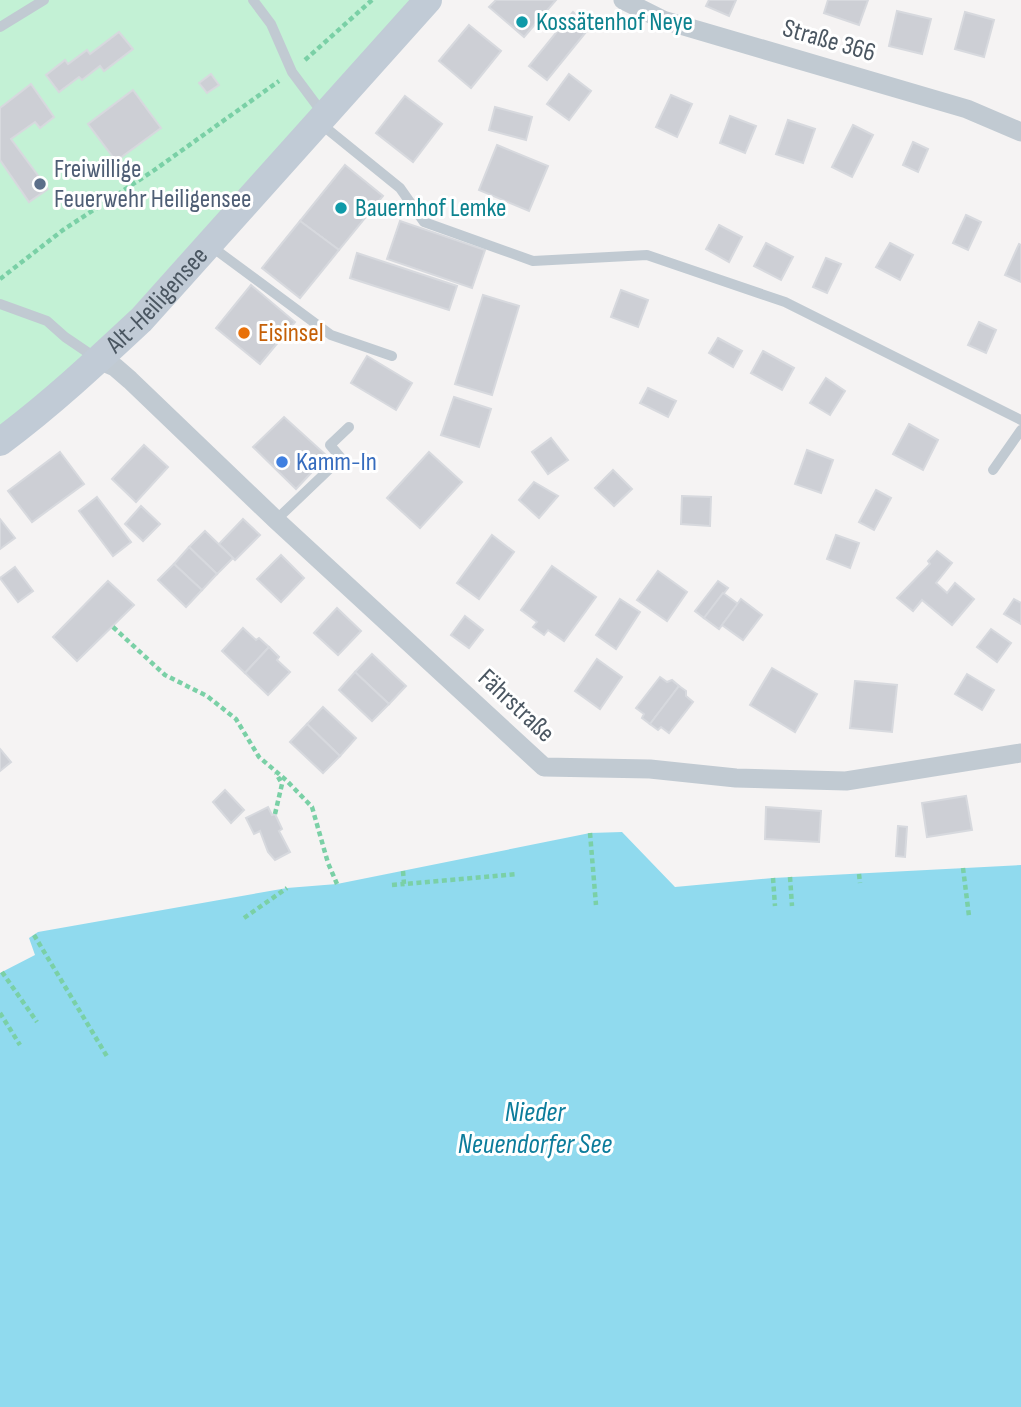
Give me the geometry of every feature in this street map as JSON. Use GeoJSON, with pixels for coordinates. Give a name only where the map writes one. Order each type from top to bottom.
{"type":"FeatureCollection","features":[{"type":"Feature","properties":{"kind":"main road","name":"Alt-Heiligensee"},"geometry":{"type":"LineString","coordinates":[[0,442],[99,360],[141,320],[428,0]]}},
{"type":"Feature","properties":{"kind":"street","name":"Straße 366"},"geometry":{"type":"LineString","coordinates":[[622,0],[663,19],[967,109],[1021,132]]}},
{"type":"Feature","properties":{"kind":"street","name":"Fährstraße"},"geometry":{"type":"LineString","coordinates":[[99,360],[115,367],[130,380],[276,520],[544,767],[650,769],[736,778],[846,781],[1021,753]]}},
{"type":"Feature","properties":{"kind":"lane"},"geometry":{"type":"LineString","coordinates":[[0,27],[44,0]]}},
{"type":"Feature","properties":{"kind":"lane"},"geometry":{"type":"LineString","coordinates":[[253,0],[271,24],[292,72],[321,119],[400,188],[424,222],[533,261],[647,255],[785,302],[1021,420]]}},
{"type":"Feature","properties":{"kind":"lane"},"geometry":{"type":"LineString","coordinates":[[208,243],[331,335],[392,356]]}},
{"type":"Feature","properties":{"kind":"lane","name":"Alt-Heiligensee"},"geometry":{"type":"LineString","coordinates":[[0,304],[47,321],[99,360]]}},
{"type":"Feature","properties":{"kind":"lane"},"geometry":{"type":"LineString","coordinates":[[276,520],[341,458],[330,445],[349,426]]}},
{"type":"Feature","properties":{"kind":"lane"},"geometry":{"type":"LineString","coordinates":[[993,470],[1021,429]]}},
{"type":"Feature","properties":{"kind":"path"},"geometry":{"type":"LineString","coordinates":[[0,279],[63,230],[153,171],[292,72],[372,0]]}},
{"type":"Feature","properties":{"kind":"path"},"geometry":{"type":"LineString","coordinates":[[113,627],[165,676],[207,696],[236,719],[259,757],[286,779],[312,807],[337,884]]}},
{"type":"Feature","properties":{"kind":"path"},"geometry":{"type":"LineString","coordinates":[[275,772],[282,784],[275,814]]}},
{"type":"Feature","properties":{"kind":"path"},"geometry":{"type":"LineString","coordinates":[[590,833],[596,905]]}},
{"type":"Feature","properties":{"kind":"path"},"geometry":{"type":"LineString","coordinates":[[963,868],[969,916]]}},
{"type":"Feature","properties":{"kind":"path"},"geometry":{"type":"LineString","coordinates":[[403,871],[404,884]]}},
{"type":"Feature","properties":{"kind":"path"},"geometry":{"type":"LineString","coordinates":[[392,884],[517,874]]}},
{"type":"Feature","properties":{"kind":"path"},"geometry":{"type":"LineString","coordinates":[[859,874],[860,883]]}},
{"type":"Feature","properties":{"kind":"path"},"geometry":{"type":"LineString","coordinates":[[790,877],[792,906]]}},
{"type":"Feature","properties":{"kind":"path"},"geometry":{"type":"LineString","coordinates":[[773,878],[775,906]]}},
{"type":"Feature","properties":{"kind":"path"},"geometry":{"type":"LineString","coordinates":[[244,918],[288,888]]}},
{"type":"Feature","properties":{"kind":"path"},"geometry":{"type":"LineString","coordinates":[[34,935],[108,1058]]}},
{"type":"Feature","properties":{"kind":"path"},"geometry":{"type":"LineString","coordinates":[[2,972],[37,1022]]}},
{"type":"Feature","properties":{"kind":"path"},"geometry":{"type":"LineString","coordinates":[[0,1013],[20,1045]]}},
{"type":"Feature","properties":{"kind":"green space"},"geometry":{"type":"Polygon","coordinates":[[[0,0],[411,0],[112,332],[0,428],[0,0]]]}},
{"type":"Feature","properties":{"kind":"water","name":"Nieder Neuendorfer See"},"geometry":{"type":"Polygon","coordinates":[[[622,832],[675,887],[773,878],[1021,865],[1021,1407],[0,1407],[0,973],[35,955],[29,938],[38,932],[287,888],[337,884],[590,833],[622,832]]]}},
{"type":"Feature","properties":{"kind":"building","name":"Kossätenhof Neye"},"geometry":{"type":"Polygon","coordinates":[[[496,0],[556,0],[524,37],[489,7],[496,0]]]}},
{"type":"Feature","properties":{"kind":"building"},"geometry":{"type":"Polygon","coordinates":[[[709,0],[736,0],[729,16],[706,6],[709,0]]]}},
{"type":"Feature","properties":{"kind":"building"},"geometry":{"type":"Polygon","coordinates":[[[828,0],[868,0],[859,25],[824,13],[828,0]]]}},
{"type":"Feature","properties":{"kind":"building"},"geometry":{"type":"Polygon","coordinates":[[[897,11],[931,19],[922,54],[889,46],[897,11]]]}},
{"type":"Feature","properties":{"kind":"building"},"geometry":{"type":"Polygon","coordinates":[[[573,12],[590,27],[547,80],[529,66],[573,12]]]}},
{"type":"Feature","properties":{"kind":"building"},"geometry":{"type":"Polygon","coordinates":[[[965,12],[994,20],[984,57],[955,49],[965,12]]]}},
{"type":"Feature","properties":{"kind":"building"},"geometry":{"type":"Polygon","coordinates":[[[469,25],[501,51],[471,88],[439,61],[469,25]]]}},
{"type":"Feature","properties":{"kind":"building"},"geometry":{"type":"Polygon","coordinates":[[[119,32],[133,49],[104,71],[100,66],[82,80],[79,77],[59,92],[46,75],[65,60],[68,64],[87,50],[90,54],[119,32]]]}},
{"type":"Feature","properties":{"kind":"building"},"geometry":{"type":"Polygon","coordinates":[[[211,74],[219,85],[207,93],[199,83],[211,74]]]}},
{"type":"Feature","properties":{"kind":"building"},"geometry":{"type":"Polygon","coordinates":[[[569,74],[591,91],[569,120],[547,104],[569,74]]]}},
{"type":"Feature","properties":{"kind":"building"},"geometry":{"type":"Polygon","coordinates":[[[31,84],[54,117],[40,128],[35,122],[11,139],[48,189],[29,202],[0,160],[0,108],[31,84]]]}},
{"type":"Feature","properties":{"kind":"building"},"geometry":{"type":"Polygon","coordinates":[[[133,90],[161,128],[116,161],[88,124],[133,90]]]}},
{"type":"Feature","properties":{"kind":"building"},"geometry":{"type":"Polygon","coordinates":[[[671,95],[692,104],[677,137],[656,127],[671,95]]]}},
{"type":"Feature","properties":{"kind":"building"},"geometry":{"type":"Polygon","coordinates":[[[405,96],[442,124],[413,162],[376,133],[405,96]]]}},
{"type":"Feature","properties":{"kind":"building"},"geometry":{"type":"Polygon","coordinates":[[[495,107],[532,117],[526,140],[489,130],[495,107]]]}},
{"type":"Feature","properties":{"kind":"building"},"geometry":{"type":"Polygon","coordinates":[[[730,116],[756,126],[745,153],[720,143],[730,116]]]}},
{"type":"Feature","properties":{"kind":"building"},"geometry":{"type":"Polygon","coordinates":[[[788,120],[815,129],[803,163],[776,154],[788,120]]]}},
{"type":"Feature","properties":{"kind":"building"},"geometry":{"type":"Polygon","coordinates":[[[853,125],[873,135],[852,177],[832,167],[853,125]]]}},
{"type":"Feature","properties":{"kind":"building"},"geometry":{"type":"Polygon","coordinates":[[[913,142],[928,149],[918,172],[903,165],[913,142]]]}},
{"type":"Feature","properties":{"kind":"building"},"geometry":{"type":"Polygon","coordinates":[[[497,145],[548,166],[529,211],[479,190],[497,145]]]}},
{"type":"Feature","properties":{"kind":"building","name":"Bauernhof Lemke"},"geometry":{"type":"Polygon","coordinates":[[[345,165],[383,196],[339,250],[300,221],[345,165]]]}},
{"type":"Feature","properties":{"kind":"building"},"geometry":{"type":"Polygon","coordinates":[[[966,215],[981,222],[968,250],[953,243],[966,215]]]}},
{"type":"Feature","properties":{"kind":"building"},"geometry":{"type":"Polygon","coordinates":[[[300,221],[339,250],[300,298],[262,268],[300,221]]]}},
{"type":"Feature","properties":{"kind":"building"},"geometry":{"type":"Polygon","coordinates":[[[400,221],[485,250],[472,288],[387,259],[400,221]]]}},
{"type":"Feature","properties":{"kind":"building"},"geometry":{"type":"Polygon","coordinates":[[[719,225],[742,237],[729,262],[706,249],[719,225]]]}},
{"type":"Feature","properties":{"kind":"building"},"geometry":{"type":"Polygon","coordinates":[[[766,243],[793,257],[781,280],[754,266],[766,243]]]}},
{"type":"Feature","properties":{"kind":"building"},"geometry":{"type":"Polygon","coordinates":[[[890,243],[913,255],[900,280],[876,267],[890,243]]]}},
{"type":"Feature","properties":{"kind":"building"},"geometry":{"type":"Polygon","coordinates":[[[1019,244],[1021,245],[1021,282],[1005,275],[1019,244]]]}},
{"type":"Feature","properties":{"kind":"building"},"geometry":{"type":"Polygon","coordinates":[[[357,253],[457,286],[449,310],[350,278],[357,253]]]}},
{"type":"Feature","properties":{"kind":"building"},"geometry":{"type":"Polygon","coordinates":[[[826,258],[841,264],[827,293],[813,287],[826,258]]]}},
{"type":"Feature","properties":{"kind":"building"},"geometry":{"type":"Polygon","coordinates":[[[251,285],[295,322],[260,364],[216,328],[251,285]]]}},
{"type":"Feature","properties":{"kind":"building"},"geometry":{"type":"Polygon","coordinates":[[[621,290],[648,300],[638,327],[611,317],[621,290]]]}},
{"type":"Feature","properties":{"kind":"building"},"geometry":{"type":"Polygon","coordinates":[[[483,295],[519,306],[492,395],[455,384],[483,295]]]}},
{"type":"Feature","properties":{"kind":"building"},"geometry":{"type":"Polygon","coordinates":[[[979,322],[996,330],[986,353],[968,345],[979,322]]]}},
{"type":"Feature","properties":{"kind":"building"},"geometry":{"type":"Polygon","coordinates":[[[718,338],[742,351],[733,367],[709,353],[718,338]]]}},
{"type":"Feature","properties":{"kind":"building"},"geometry":{"type":"Polygon","coordinates":[[[763,351],[794,368],[782,390],[751,373],[763,351]]]}},
{"type":"Feature","properties":{"kind":"building"},"geometry":{"type":"Polygon","coordinates":[[[367,356],[412,383],[396,410],[351,383],[367,356]]]}},
{"type":"Feature","properties":{"kind":"building"},"geometry":{"type":"Polygon","coordinates":[[[826,378],[845,391],[830,415],[810,403],[826,378]]]}},
{"type":"Feature","properties":{"kind":"building"},"geometry":{"type":"Polygon","coordinates":[[[648,388],[676,401],[668,417],[640,403],[648,388]]]}},
{"type":"Feature","properties":{"kind":"building"},"geometry":{"type":"Polygon","coordinates":[[[454,397],[491,409],[479,447],[441,435],[454,397]]]}},
{"type":"Feature","properties":{"kind":"building"},"geometry":{"type":"Polygon","coordinates":[[[284,417],[327,456],[296,489],[253,447],[284,417]]]}},
{"type":"Feature","properties":{"kind":"building"},"geometry":{"type":"Polygon","coordinates":[[[909,424],[938,440],[923,470],[893,454],[909,424]]]}},
{"type":"Feature","properties":{"kind":"building"},"geometry":{"type":"Polygon","coordinates":[[[551,438],[568,460],[548,474],[532,452],[551,438]]]}},
{"type":"Feature","properties":{"kind":"building"},"geometry":{"type":"Polygon","coordinates":[[[144,445],[168,467],[136,502],[112,479],[144,445]]]}},
{"type":"Feature","properties":{"kind":"building"},"geometry":{"type":"Polygon","coordinates":[[[807,450],[833,460],[821,493],[795,484],[807,450]]]}},
{"type":"Feature","properties":{"kind":"building"},"geometry":{"type":"Polygon","coordinates":[[[60,452],[84,484],[32,522],[8,491],[60,452]]]}},
{"type":"Feature","properties":{"kind":"building"},"geometry":{"type":"Polygon","coordinates":[[[429,452],[462,482],[420,528],[387,498],[429,452]]]}},
{"type":"Feature","properties":{"kind":"building"},"geometry":{"type":"Polygon","coordinates":[[[613,470],[632,489],[614,506],[595,488],[613,470]]]}},
{"type":"Feature","properties":{"kind":"building"},"geometry":{"type":"Polygon","coordinates":[[[534,482],[558,496],[539,518],[519,500],[534,482]]]}},
{"type":"Feature","properties":{"kind":"building"},"geometry":{"type":"Polygon","coordinates":[[[876,490],[891,498],[874,530],[859,522],[876,490]]]}},
{"type":"Feature","properties":{"kind":"building"},"geometry":{"type":"Polygon","coordinates":[[[682,496],[711,497],[710,526],[681,524],[682,496]]]}},
{"type":"Feature","properties":{"kind":"building"},"geometry":{"type":"Polygon","coordinates":[[[97,497],[131,542],[113,556],[79,511],[97,497]]]}},
{"type":"Feature","properties":{"kind":"building"},"geometry":{"type":"Polygon","coordinates":[[[141,506],[160,524],[143,541],[125,524],[141,506]]]}},
{"type":"Feature","properties":{"kind":"building"},"geometry":{"type":"Polygon","coordinates":[[[0,519],[15,538],[0,549],[0,519]]]}},
{"type":"Feature","properties":{"kind":"building"},"geometry":{"type":"Polygon","coordinates":[[[243,519],[260,535],[235,560],[219,544],[243,519]]]}},
{"type":"Feature","properties":{"kind":"building"},"geometry":{"type":"Polygon","coordinates":[[[205,531],[233,558],[217,574],[189,547],[205,531]]]}},
{"type":"Feature","properties":{"kind":"building"},"geometry":{"type":"Polygon","coordinates":[[[492,535],[514,552],[479,599],[457,583],[492,535]]]}},
{"type":"Feature","properties":{"kind":"building"},"geometry":{"type":"Polygon","coordinates":[[[836,535],[859,543],[850,568],[827,559],[836,535]]]}},
{"type":"Feature","properties":{"kind":"building"},"geometry":{"type":"Polygon","coordinates":[[[189,547],[217,574],[202,590],[174,564],[189,547]]]}},
{"type":"Feature","properties":{"kind":"building"},"geometry":{"type":"Polygon","coordinates":[[[937,551],[952,563],[936,583],[947,593],[955,583],[974,599],[952,625],[922,600],[913,611],[897,598],[930,564],[928,561],[937,551]]]}},
{"type":"Feature","properties":{"kind":"building"},"geometry":{"type":"Polygon","coordinates":[[[281,555],[304,578],[281,602],[257,579],[281,555]]]}},
{"type":"Feature","properties":{"kind":"building"},"geometry":{"type":"Polygon","coordinates":[[[174,564],[202,590],[186,607],[158,580],[174,564]]]}},
{"type":"Feature","properties":{"kind":"building"},"geometry":{"type":"Polygon","coordinates":[[[552,566],[596,597],[564,641],[548,630],[544,635],[533,627],[537,622],[521,610],[552,566]]]}},
{"type":"Feature","properties":{"kind":"building"},"geometry":{"type":"Polygon","coordinates":[[[15,567],[33,591],[18,602],[0,578],[15,567]]]}},
{"type":"Feature","properties":{"kind":"building"},"geometry":{"type":"Polygon","coordinates":[[[658,571],[687,592],[667,621],[637,600],[658,571]]]}},
{"type":"Feature","properties":{"kind":"building"},"geometry":{"type":"Polygon","coordinates":[[[108,581],[134,605],[77,661],[53,637],[108,581]]]}},
{"type":"Feature","properties":{"kind":"building"},"geometry":{"type":"Polygon","coordinates":[[[718,581],[728,588],[704,618],[695,611],[718,581]]]}},
{"type":"Feature","properties":{"kind":"building"},"geometry":{"type":"Polygon","coordinates":[[[723,593],[738,604],[719,629],[704,618],[723,593]]]}},
{"type":"Feature","properties":{"kind":"building"},"geometry":{"type":"Polygon","coordinates":[[[620,599],[640,612],[616,649],[596,635],[620,599]]]}},
{"type":"Feature","properties":{"kind":"building"},"geometry":{"type":"Polygon","coordinates":[[[741,599],[762,615],[743,640],[722,625],[741,599]]]}},
{"type":"Feature","properties":{"kind":"building"},"geometry":{"type":"Polygon","coordinates":[[[1014,599],[1021,603],[1021,624],[1004,614],[1014,599]]]}},
{"type":"Feature","properties":{"kind":"building"},"geometry":{"type":"Polygon","coordinates":[[[337,608],[361,631],[338,655],[314,633],[337,608]]]}},
{"type":"Feature","properties":{"kind":"building"},"geometry":{"type":"Polygon","coordinates":[[[465,616],[483,630],[469,648],[451,635],[465,616]]]}},
{"type":"Feature","properties":{"kind":"building"},"geometry":{"type":"Polygon","coordinates":[[[243,628],[269,647],[245,673],[222,651],[243,628]]]}},
{"type":"Feature","properties":{"kind":"building"},"geometry":{"type":"Polygon","coordinates":[[[991,629],[1011,643],[997,662],[977,647],[991,629]]]}},
{"type":"Feature","properties":{"kind":"building"},"geometry":{"type":"Polygon","coordinates":[[[269,647],[279,657],[277,660],[290,672],[268,695],[245,673],[269,647]]]}},
{"type":"Feature","properties":{"kind":"building"},"geometry":{"type":"Polygon","coordinates":[[[372,654],[406,686],[389,704],[355,672],[372,654]]]}},
{"type":"Feature","properties":{"kind":"building"},"geometry":{"type":"Polygon","coordinates":[[[597,659],[622,677],[600,709],[575,691],[597,659]]]}},
{"type":"Feature","properties":{"kind":"building"},"geometry":{"type":"Polygon","coordinates":[[[772,668],[817,694],[795,732],[750,705],[772,668]]]}},
{"type":"Feature","properties":{"kind":"building"},"geometry":{"type":"Polygon","coordinates":[[[355,672],[389,704],[372,721],[339,690],[355,672]]]}},
{"type":"Feature","properties":{"kind":"building"},"geometry":{"type":"Polygon","coordinates":[[[967,674],[994,690],[982,710],[955,694],[967,674]]]}},
{"type":"Feature","properties":{"kind":"building"},"geometry":{"type":"Polygon","coordinates":[[[660,677],[667,682],[672,680],[679,686],[650,724],[636,708],[660,677]]]}},
{"type":"Feature","properties":{"kind":"building"},"geometry":{"type":"Polygon","coordinates":[[[855,681],[897,685],[892,732],[850,728],[855,681]]]}},
{"type":"Feature","properties":{"kind":"building"},"geometry":{"type":"Polygon","coordinates":[[[679,686],[693,702],[669,733],[661,727],[658,730],[650,724],[679,686]]]}},
{"type":"Feature","properties":{"kind":"building"},"geometry":{"type":"Polygon","coordinates":[[[323,707],[356,738],[340,756],[307,724],[323,707]]]}},
{"type":"Feature","properties":{"kind":"building"},"geometry":{"type":"Polygon","coordinates":[[[307,724],[340,756],[323,773],[290,742],[307,724]]]}},
{"type":"Feature","properties":{"kind":"building"},"geometry":{"type":"Polygon","coordinates":[[[0,749],[11,762],[0,771],[0,749]]]}},
{"type":"Feature","properties":{"kind":"building"},"geometry":{"type":"Polygon","coordinates":[[[225,790],[244,810],[231,823],[213,802],[225,790]]]}},
{"type":"Feature","properties":{"kind":"building"},"geometry":{"type":"Polygon","coordinates":[[[966,796],[972,830],[927,837],[922,803],[966,796]]]}},
{"type":"Feature","properties":{"kind":"building"},"geometry":{"type":"Polygon","coordinates":[[[268,807],[272,815],[275,814],[282,829],[279,831],[290,852],[275,860],[268,852],[260,831],[254,834],[246,818],[268,807]]]}},
{"type":"Feature","properties":{"kind":"building"},"geometry":{"type":"Polygon","coordinates":[[[766,807],[821,811],[819,842],[765,839],[766,807]]]}},
{"type":"Feature","properties":{"kind":"building"},"geometry":{"type":"Polygon","coordinates":[[[898,826],[907,827],[905,857],[896,856],[898,826]]]}},
{"type":"Feature","properties":{"kind":"place","name":"Kossätenhof Neye"},"geometry":{"type":"Point","coordinates":[522,22]}},
{"type":"Feature","properties":{"kind":"place","name":"Freiwillige Feuerwehr Heiligensee"},"geometry":{"type":"Point","coordinates":[40,184]}},
{"type":"Feature","properties":{"kind":"place","name":"Bauernhof Lemke"},"geometry":{"type":"Point","coordinates":[341,208]}},
{"type":"Feature","properties":{"kind":"place","name":"Eisinsel"},"geometry":{"type":"Point","coordinates":[244,333]}},
{"type":"Feature","properties":{"kind":"place","name":"Kamm-In"},"geometry":{"type":"Point","coordinates":[282,462]}}]}
